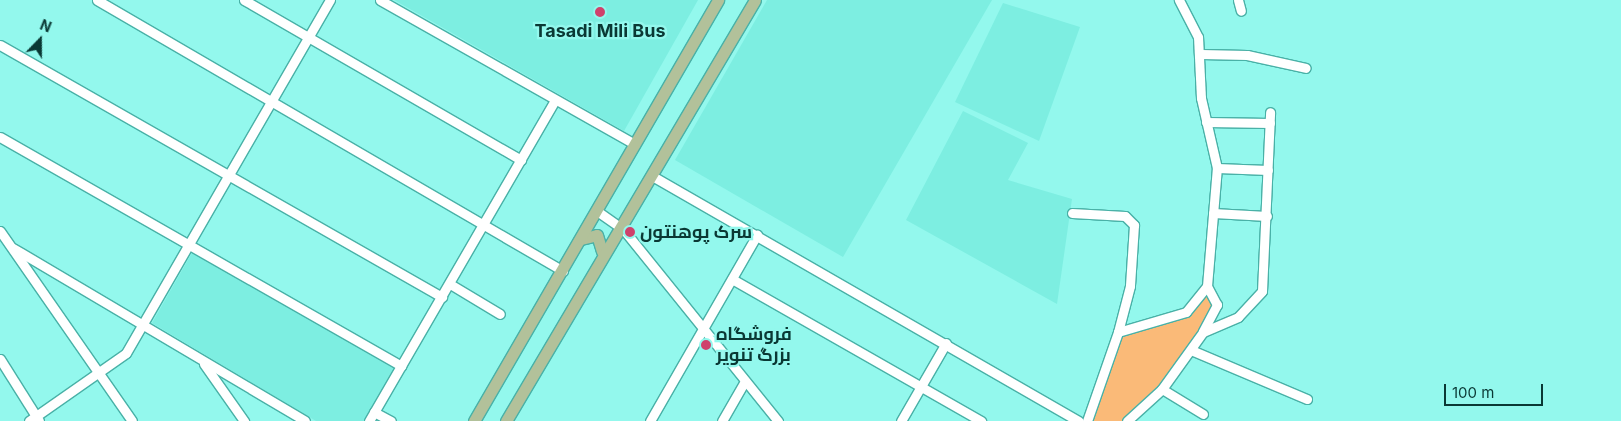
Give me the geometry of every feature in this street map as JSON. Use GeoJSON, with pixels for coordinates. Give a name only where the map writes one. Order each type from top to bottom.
{"type":"FeatureCollection","features":[{"type":"Feature","properties":{"kind":"main road"},"geometry":{"type":"LineString","coordinates":[[474,421],[564,271],[718,0]]}},
{"type":"Feature","properties":{"kind":"main road"},"geometry":{"type":"LineString","coordinates":[[506,421],[602,252],[623,229],[755,0]]}},
{"type":"Feature","properties":{"kind":"main road"},"geometry":{"type":"LineString","coordinates":[[581,240],[596,235],[602,252]]}},
{"type":"Feature","properties":{"kind":"street"},"geometry":{"type":"LineString","coordinates":[[96,0],[486,223],[564,271]]}},
{"type":"Feature","properties":{"kind":"street"},"geometry":{"type":"LineString","coordinates":[[244,0],[521,160]]}},
{"type":"Feature","properties":{"kind":"street"},"geometry":{"type":"LineString","coordinates":[[0,360],[35,419],[126,353],[191,244],[330,0]]}},
{"type":"Feature","properties":{"kind":"street"},"geometry":{"type":"LineString","coordinates":[[380,0],[635,144]]}},
{"type":"Feature","properties":{"kind":"street"},"geometry":{"type":"LineString","coordinates":[[1127,421],[1162,389],[1203,332],[1217,305],[1207,286],[1217,168],[1206,122],[1198,37],[1180,0]]}},
{"type":"Feature","properties":{"kind":"street"},"geometry":{"type":"LineString","coordinates":[[1238,0],[1241,11]]}},
{"type":"Feature","properties":{"kind":"street"},"geometry":{"type":"LineString","coordinates":[[0,45],[442,297]]}},
{"type":"Feature","properties":{"kind":"street"},"geometry":{"type":"LineString","coordinates":[[1201,54],[1247,55],[1306,68]]}},
{"type":"Feature","properties":{"kind":"street"},"geometry":{"type":"LineString","coordinates":[[369,421],[486,223],[555,100]]}},
{"type":"Feature","properties":{"kind":"street"},"geometry":{"type":"LineString","coordinates":[[1203,332],[1238,317],[1262,292],[1267,216],[1270,112]]}},
{"type":"Feature","properties":{"kind":"street"},"geometry":{"type":"LineString","coordinates":[[1206,122],[1270,123]]}},
{"type":"Feature","properties":{"kind":"street"},"geometry":{"type":"LineString","coordinates":[[0,137],[191,244],[401,366]]}},
{"type":"Feature","properties":{"kind":"street"},"geometry":{"type":"LineString","coordinates":[[1217,168],[1268,170]]}},
{"type":"Feature","properties":{"kind":"street"},"geometry":{"type":"LineString","coordinates":[[654,177],[1079,421]]}},
{"type":"Feature","properties":{"kind":"street"},"geometry":{"type":"LineString","coordinates":[[597,211],[623,229],[778,421]]}},
{"type":"Feature","properties":{"kind":"street"},"geometry":{"type":"LineString","coordinates":[[1072,213],[1125,216],[1134,226],[1130,286],[1087,421]]}},
{"type":"Feature","properties":{"kind":"street"},"geometry":{"type":"LineString","coordinates":[[1214,213],[1267,216]]}},
{"type":"Feature","properties":{"kind":"street"},"geometry":{"type":"LineString","coordinates":[[0,231],[132,421]]}},
{"type":"Feature","properties":{"kind":"street"},"geometry":{"type":"LineString","coordinates":[[650,421],[757,235]]}},
{"type":"Feature","properties":{"kind":"street"},"geometry":{"type":"LineString","coordinates":[[13,248],[305,421]]}},
{"type":"Feature","properties":{"kind":"street"},"geometry":{"type":"LineString","coordinates":[[732,279],[981,421]]}},
{"type":"Feature","properties":{"kind":"street"},"geometry":{"type":"LineString","coordinates":[[450,284],[500,314]]}},
{"type":"Feature","properties":{"kind":"street"},"geometry":{"type":"LineString","coordinates":[[1117,328],[1186,312],[1207,286]]}},
{"type":"Feature","properties":{"kind":"street"},"geometry":{"type":"LineString","coordinates":[[901,421],[946,343]]}},
{"type":"Feature","properties":{"kind":"street"},"geometry":{"type":"LineString","coordinates":[[1191,350],[1307,400]]}},
{"type":"Feature","properties":{"kind":"street"},"geometry":{"type":"LineString","coordinates":[[203,361],[244,421]]}},
{"type":"Feature","properties":{"kind":"street"},"geometry":{"type":"LineString","coordinates":[[722,421],[745,381]]}},
{"type":"Feature","properties":{"kind":"street"},"geometry":{"type":"LineString","coordinates":[[1162,389],[1202,414]]}},
{"type":"Feature","properties":{"kind":"street"},"geometry":{"type":"LineString","coordinates":[[374,412],[391,421]]}},
{"type":"Feature","properties":{"kind":"shaded area"},"geometry":{"type":"Polygon","coordinates":[[[394,0],[698,0],[624,131],[394,0]]]}},
{"type":"Feature","properties":{"kind":"shaded area"},"geometry":{"type":"Polygon","coordinates":[[[767,0],[992,0],[843,257],[675,160],[767,0]]]}},
{"type":"Feature","properties":{"kind":"shaded area"},"geometry":{"type":"Polygon","coordinates":[[[1003,3],[1080,27],[1039,141],[955,102],[1003,3]]]}},
{"type":"Feature","properties":{"kind":"shaded area"},"geometry":{"type":"Polygon","coordinates":[[[963,111],[1028,143],[1008,180],[1072,199],[1057,304],[906,220],[963,111]]]}},
{"type":"Feature","properties":{"kind":"shaded area"},"geometry":{"type":"Polygon","coordinates":[[[193,251],[397,367],[366,421],[316,421],[152,323],[193,251]]]}},
{"type":"Feature","properties":{"kind":"shaded area"},"geometry":{"type":"Polygon","coordinates":[[[1208,292],[1214,308],[1165,386],[1125,421],[1091,421],[1120,335],[1190,315],[1208,292]]]}},
{"type":"Feature","properties":{"kind":"place","name":"Tasadi Mili Bus"},"geometry":{"type":"Point","coordinates":[600,12]}},
{"type":"Feature","properties":{"kind":"place","name":"سرک پوهنتون"},"geometry":{"type":"Point","coordinates":[630,232]}},
{"type":"Feature","properties":{"kind":"place","name":"فروشگاه بزرگ تنویر"},"geometry":{"type":"Point","coordinates":[706,345]}}]}
